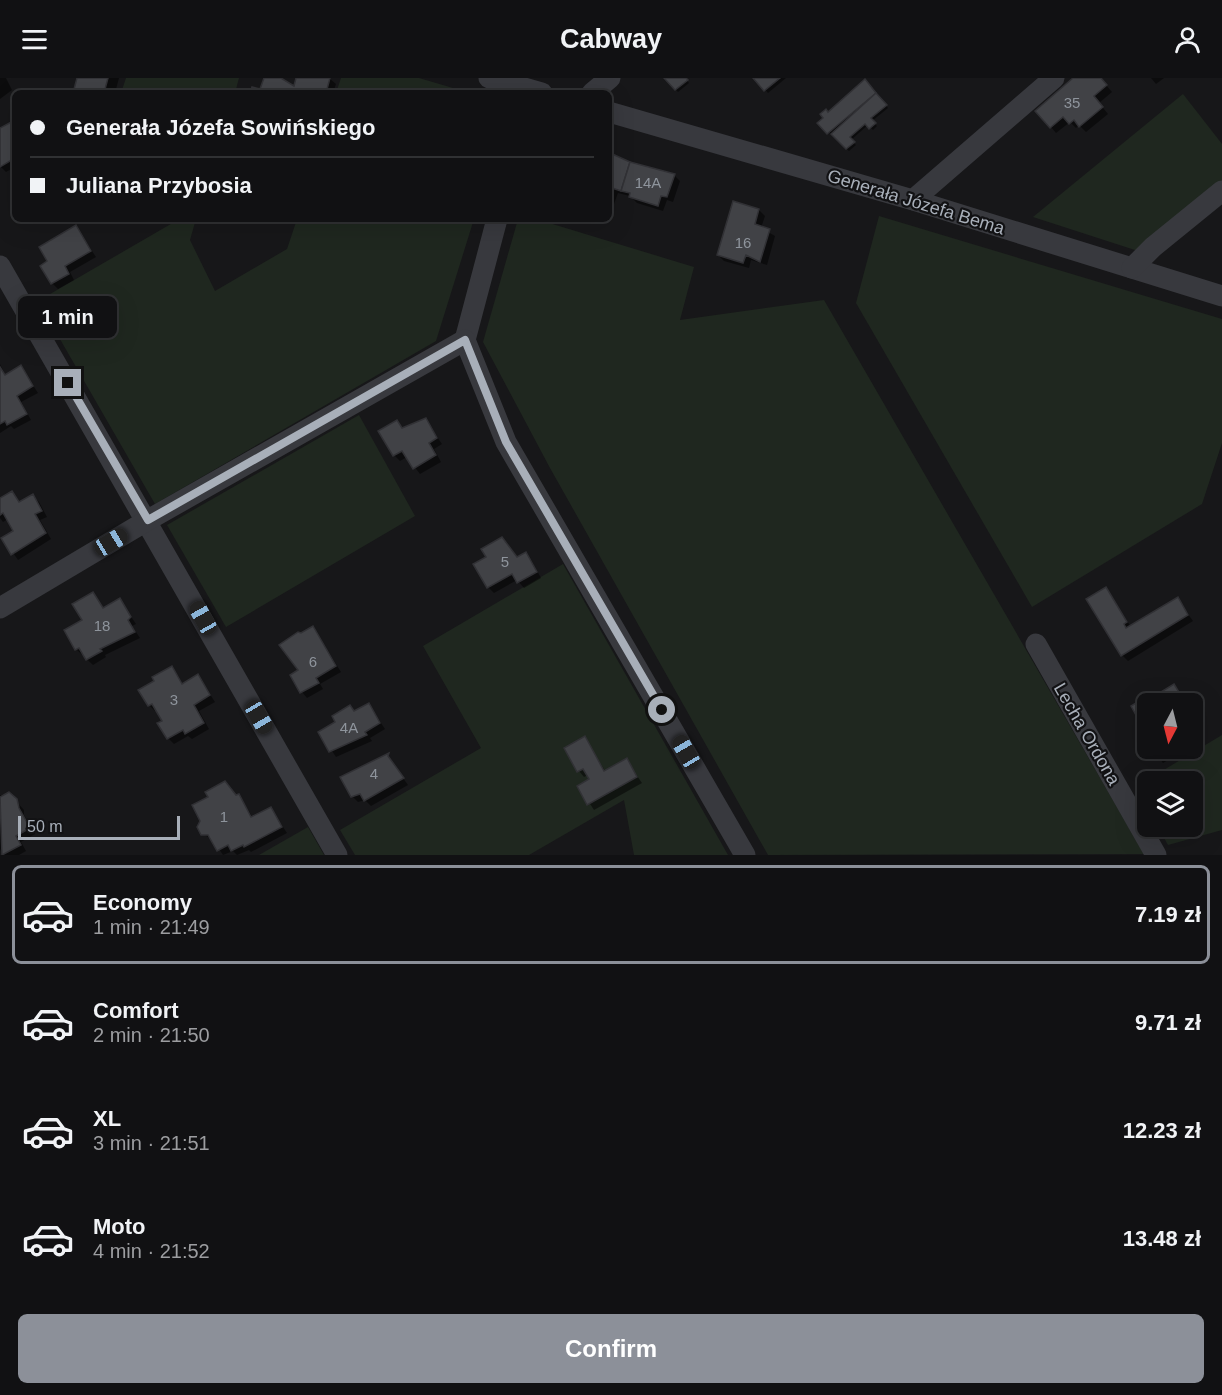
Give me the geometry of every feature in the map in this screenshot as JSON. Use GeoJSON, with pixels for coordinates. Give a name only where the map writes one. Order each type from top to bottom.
{"type":"FeatureCollection","features":[{"type":"Feature","properties":{"kind":"street"},"geometry":{"type":"LineString","coordinates":[[489,78],[528,90]]}},
{"type":"Feature","properties":{"kind":"street"},"geometry":{"type":"LineString","coordinates":[[596,90],[610,78]]}},
{"type":"Feature","properties":{"kind":"street"},"geometry":{"type":"LineString","coordinates":[[913,200],[1054,78]]}},
{"type":"Feature","properties":{"kind":"street","name":"Generała Józefa Bema"},"geometry":{"type":"LineString","coordinates":[[612,113],[913,200],[1222,296]]}},
{"type":"Feature","properties":{"kind":"street"},"geometry":{"type":"LineString","coordinates":[[1132,268],[1153,247],[1222,191]]}},
{"type":"Feature","properties":{"kind":"street"},"geometry":{"type":"LineString","coordinates":[[496,222],[465,340],[506,442],[746,855]]}},
{"type":"Feature","properties":{"kind":"street"},"geometry":{"type":"LineString","coordinates":[[0,266],[148,520],[337,855]]}},
{"type":"Feature","properties":{"kind":"street"},"geometry":{"type":"LineString","coordinates":[[0,608],[148,520],[465,340]]}},
{"type":"Feature","properties":{"kind":"street","name":"Lecha Ordona"},"geometry":{"type":"LineString","coordinates":[[1036,644],[1156,855]]}},
{"type":"Feature","properties":{"kind":"shaded area"},"geometry":{"type":"Polygon","coordinates":[[[126,78],[239,78],[236,90],[122,90],[126,78]]]}},
{"type":"Feature","properties":{"kind":"shaded area"},"geometry":{"type":"Polygon","coordinates":[[[341,78],[419,78],[460,90],[337,90],[341,78]]]}},
{"type":"Feature","properties":{"kind":"shaded area"},"geometry":{"type":"Polygon","coordinates":[[[1183,94],[1222,144],[1222,185],[1138,251],[1033,217],[1183,94]]]}},
{"type":"Feature","properties":{"kind":"shaded area"},"geometry":{"type":"Polygon","coordinates":[[[879,216],[1222,319],[1222,443],[1202,504],[1032,607],[856,303],[879,216]]]}},
{"type":"Feature","properties":{"kind":"shaded area"},"geometry":{"type":"Polygon","coordinates":[[[174,222],[195,222],[190,240],[215,291],[287,249],[296,222],[473,222],[436,341],[155,504],[38,301],[174,222]]]}},
{"type":"Feature","properties":{"kind":"shaded area"},"geometry":{"type":"Polygon","coordinates":[[[517,222],[546,222],[694,267],[680,320],[824,300],[1144,854],[768,855],[550,468],[483,342],[517,222]]]}},
{"type":"Feature","properties":{"kind":"shaded area"},"geometry":{"type":"Polygon","coordinates":[[[359,415],[415,516],[226,627],[167,525],[359,415]]]}},
{"type":"Feature","properties":{"kind":"shaded area"},"geometry":{"type":"Polygon","coordinates":[[[563,564],[728,855],[634,855],[624,800],[529,855],[355,855],[340,830],[481,748],[423,646],[563,564]]]}},
{"type":"Feature","properties":{"kind":"shaded area"},"geometry":{"type":"Polygon","coordinates":[[[1222,735],[1222,830],[1203,835],[1203,771],[1162,771],[1182,759],[1203,759],[1203,746],[1222,735]]]}},
{"type":"Feature","properties":{"kind":"shaded area"},"geometry":{"type":"Polygon","coordinates":[[[308,827],[324,855],[259,855],[308,827]]]}},
{"type":"Feature","properties":{"kind":"shaded area"},"geometry":{"type":"Polygon","coordinates":[[[1164,837],[1197,837],[1168,845],[1164,837]]]}},
{"type":"Feature","properties":{"kind":"building"},"geometry":{"type":"Polygon","coordinates":[[[77,78],[108,78],[105,90],[74,90],[77,78]]]}},
{"type":"Feature","properties":{"kind":"building"},"geometry":{"type":"Polygon","coordinates":[[[264,78],[281,78],[294,86],[296,78],[330,78],[327,90],[251,90],[252,87],[260,89],[264,78]]]}},
{"type":"Feature","properties":{"kind":"building"},"geometry":{"type":"Polygon","coordinates":[[[664,78],[686,78],[688,80],[675,90],[664,78]]]}},
{"type":"Feature","properties":{"kind":"building"},"geometry":{"type":"Polygon","coordinates":[[[753,78],[780,78],[764,91],[753,78]]]}},
{"type":"Feature","properties":{"kind":"building"},"geometry":{"type":"Polygon","coordinates":[[[1073,78],[1101,78],[1107,85],[1094,96],[1103,107],[1079,127],[1074,120],[1069,124],[1063,117],[1050,128],[1035,111],[1073,78]]]}},
{"type":"Feature","properties":{"kind":"building"},"geometry":{"type":"Polygon","coordinates":[[[865,79],[876,93],[827,134],[817,123],[823,118],[820,114],[826,109],[828,112],[865,79]]]}},
{"type":"Feature","properties":{"kind":"building"},"geometry":{"type":"Polygon","coordinates":[[[876,93],[887,105],[871,118],[876,123],[869,129],[865,124],[850,137],[855,142],[846,149],[831,134],[876,93]]]}},
{"type":"Feature","properties":{"kind":"building"},"geometry":{"type":"Polygon","coordinates":[[[12,122],[12,160],[0,167],[0,128],[12,122]]]}},
{"type":"Feature","properties":{"kind":"building"},"geometry":{"type":"Polygon","coordinates":[[[612,154],[630,162],[621,191],[612,188],[612,154]]]}},
{"type":"Feature","properties":{"kind":"building"},"geometry":{"type":"Polygon","coordinates":[[[630,162],[675,174],[667,197],[661,196],[658,206],[629,197],[630,193],[621,191],[630,162]]]}},
{"type":"Feature","properties":{"kind":"building"},"geometry":{"type":"Polygon","coordinates":[[[733,201],[759,209],[755,224],[770,229],[760,262],[746,255],[743,263],[717,255],[733,201]]]}},
{"type":"Feature","properties":{"kind":"building"},"geometry":{"type":"Polygon","coordinates":[[[76,225],[91,251],[65,266],[69,274],[51,284],[40,266],[47,261],[39,247],[76,225]]]}},
{"type":"Feature","properties":{"kind":"building"},"geometry":{"type":"Polygon","coordinates":[[[21,365],[33,386],[17,396],[27,414],[7,425],[5,421],[0,424],[0,367],[5,375],[21,365]]]}},
{"type":"Feature","properties":{"kind":"building"},"geometry":{"type":"Polygon","coordinates":[[[426,418],[437,438],[429,443],[436,455],[413,469],[402,451],[393,456],[378,431],[397,420],[402,428],[426,418]]]}},
{"type":"Feature","properties":{"kind":"building"},"geometry":{"type":"Polygon","coordinates":[[[12,491],[19,502],[33,494],[42,511],[35,514],[46,533],[11,555],[1,538],[13,531],[3,513],[0,515],[0,498],[12,491]]]}},
{"type":"Feature","properties":{"kind":"building"},"geometry":{"type":"Polygon","coordinates":[[[502,537],[517,557],[526,552],[537,572],[517,583],[512,574],[487,588],[473,564],[486,557],[481,549],[502,537]]]}},
{"type":"Feature","properties":{"kind":"building"},"geometry":{"type":"Polygon","coordinates":[[[1106,587],[1127,622],[1124,624],[1126,628],[1178,597],[1188,615],[1121,656],[1086,599],[1106,587]]]}},
{"type":"Feature","properties":{"kind":"building"},"geometry":{"type":"Polygon","coordinates":[[[93,592],[103,608],[120,598],[131,617],[128,620],[135,632],[100,649],[102,651],[86,660],[79,648],[75,650],[64,630],[82,620],[72,604],[93,592]]]}},
{"type":"Feature","properties":{"kind":"building"},"geometry":{"type":"Polygon","coordinates":[[[313,626],[336,666],[316,678],[319,683],[300,693],[290,675],[298,670],[279,645],[298,632],[301,633],[313,626]]]}},
{"type":"Feature","properties":{"kind":"building"},"geometry":{"type":"Polygon","coordinates":[[[172,666],[182,684],[198,674],[210,695],[194,705],[204,723],[185,734],[183,730],[167,739],[157,723],[162,721],[152,704],[148,706],[138,690],[154,681],[152,677],[172,666]]]}},
{"type":"Feature","properties":{"kind":"building"},"geometry":{"type":"Polygon","coordinates":[[[1174,684],[1179,693],[1159,693],[1174,684]]]}},
{"type":"Feature","properties":{"kind":"building"},"geometry":{"type":"Polygon","coordinates":[[[1137,702],[1137,717],[1131,706],[1137,702]]]}},
{"type":"Feature","properties":{"kind":"building"},"geometry":{"type":"Polygon","coordinates":[[[369,703],[380,723],[365,732],[367,735],[329,752],[318,732],[335,722],[332,716],[350,705],[354,711],[369,703]]]}},
{"type":"Feature","properties":{"kind":"building"},"geometry":{"type":"Polygon","coordinates":[[[585,736],[604,771],[627,758],[637,777],[587,805],[577,786],[589,779],[583,769],[577,772],[564,748],[585,736]]]}},
{"type":"Feature","properties":{"kind":"building"},"geometry":{"type":"Polygon","coordinates":[[[389,753],[388,756],[404,778],[364,801],[360,794],[351,797],[340,777],[389,753]]]}},
{"type":"Feature","properties":{"kind":"building"},"geometry":{"type":"Polygon","coordinates":[[[225,781],[236,795],[239,794],[251,817],[271,807],[282,827],[244,847],[243,845],[231,851],[228,845],[217,851],[208,835],[201,835],[197,827],[200,821],[192,805],[208,797],[205,792],[225,781]]]}},
{"type":"Feature","properties":{"kind":"building"},"geometry":{"type":"Polygon","coordinates":[[[9,792],[17,799],[19,808],[30,828],[16,836],[21,845],[2,855],[0,797],[9,792]]]}},
{"type":"Feature","properties":{"kind":"route"},"geometry":{"type":"LineString","coordinates":[[68,383],[148,520],[465,340],[506,442],[662,710]]}}]}
